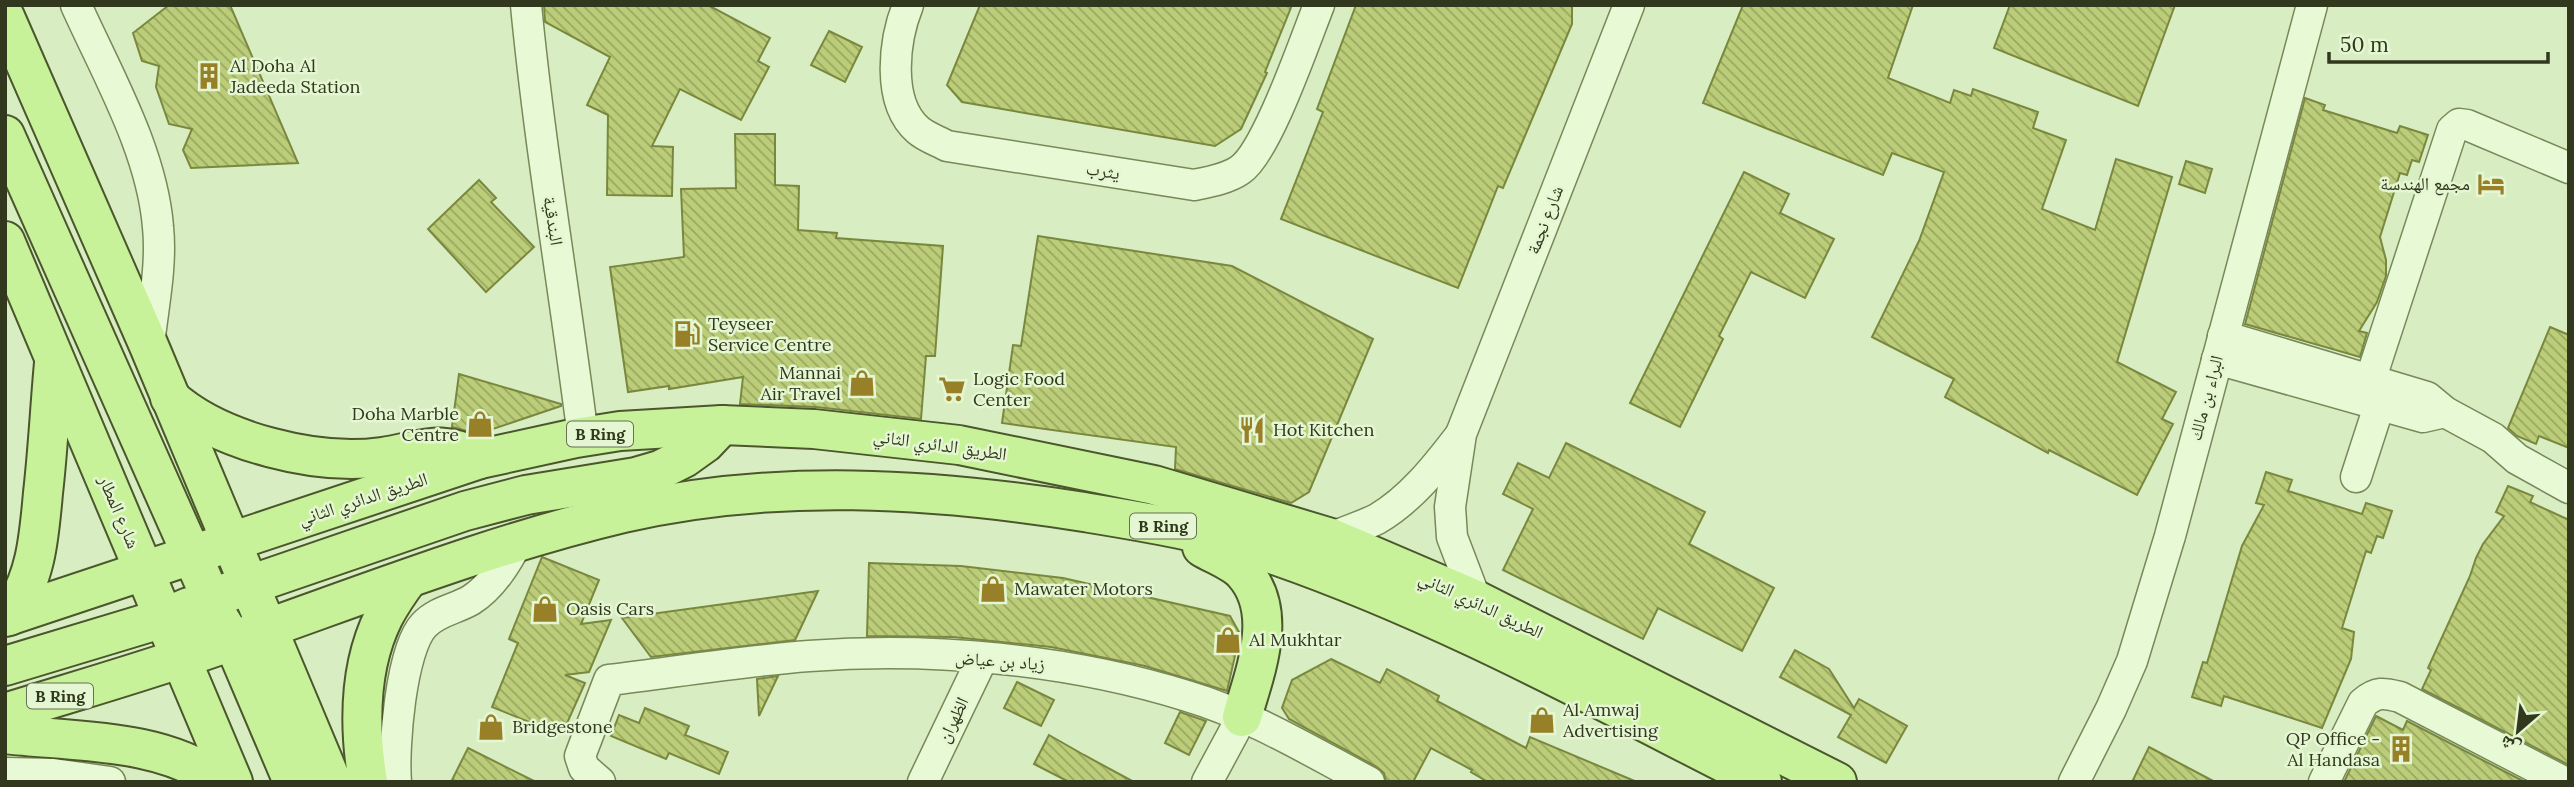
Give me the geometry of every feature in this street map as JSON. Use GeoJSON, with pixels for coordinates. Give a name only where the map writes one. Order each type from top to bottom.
{"type":"FeatureCollection","features":[{"type":"Feature","properties":{"kind":"main road"},"geometry":{"type":"LineString","coordinates":[[5,17],[232,543],[247,584],[249,635],[293,782]]}},
{"type":"Feature","properties":{"kind":"main road"},"geometry":{"type":"LineString","coordinates":[[5,135],[208,597]]}},
{"type":"Feature","properties":{"kind":"main road","name":"شارع المطار"},"geometry":{"type":"LineString","coordinates":[[5,241],[233,782]]}},
{"type":"Feature","properties":{"kind":"main road"},"geometry":{"type":"LineString","coordinates":[[7,617],[23,594],[36,559],[48,449],[54,356]]}},
{"type":"Feature","properties":{"kind":"main road"},"geometry":{"type":"LineString","coordinates":[[170,398],[188,413],[227,433],[261,444],[321,457],[383,457],[441,446],[461,450],[480,459]]}},
{"type":"Feature","properties":{"kind":"main road"},"geometry":{"type":"LineString","coordinates":[[5,666],[164,618],[208,597],[465,511],[526,495],[636,477],[660,470],[705,443],[722,425]]}},
{"type":"Feature","properties":{"kind":"main road","name":"الطريق الدائري الثاني"},"geometry":{"type":"LineString","coordinates":[[7,617],[480,459],[583,437],[653,428],[722,425],[814,429],[959,444],[1154,485],[1332,538],[1476,600],[1837,782]]}},
{"type":"Feature","properties":{"kind":"main road","name":"الطريق الدائري الثاني"},"geometry":{"type":"LineString","coordinates":[[5,713],[182,658],[518,541],[628,512],[729,496],[845,489],[1049,507],[1146,522],[1262,551],[1374,593],[1513,656],[1762,782]]}},
{"type":"Feature","properties":{"kind":"main road"},"geometry":{"type":"LineString","coordinates":[[1146,522],[1200,545],[1244,573],[1257,594],[1261,620],[1260,658],[1242,716]]}},
{"type":"Feature","properties":{"kind":"main road"},"geometry":{"type":"LineString","coordinates":[[182,658],[181,640],[186,626],[229,570],[232,543]]}},
{"type":"Feature","properties":{"kind":"main road"},"geometry":{"type":"LineString","coordinates":[[144,572],[164,572],[180,577],[208,597],[249,635],[332,782]]}},
{"type":"Feature","properties":{"kind":"main road"},"geometry":{"type":"LineString","coordinates":[[368,782],[363,732],[366,675],[384,617],[408,579]]}},
{"type":"Feature","properties":{"kind":"main road"},"geometry":{"type":"LineString","coordinates":[[5,734],[147,750],[194,765],[220,782]]}},
{"type":"Feature","properties":{"kind":"street"},"geometry":{"type":"LineString","coordinates":[[76,5],[128,119],[155,195],[159,248],[149,346]]}},
{"type":"Feature","properties":{"kind":"street","name":"البندقية"},"geometry":{"type":"LineString","coordinates":[[526,5],[536,109],[583,437]]}},
{"type":"Feature","properties":{"kind":"street","name":"يثرب"},"geometry":{"type":"LineString","coordinates":[[897,10],[895,76],[898,99],[917,130],[947,146],[1194,185],[1218,180],[1241,170],[1255,153],[1268,131],[1319,5]]}},
{"type":"Feature","properties":{"kind":"street","name":"شارع نجمة"},"geometry":{"type":"LineString","coordinates":[[1476,600],[1452,537],[1450,507],[1461,434],[1629,5]]}},
{"type":"Feature","properties":{"kind":"street","name":"البراء بن مالك"},"geometry":{"type":"LineString","coordinates":[[2074,782],[2112,709],[2132,661],[2169,536],[2312,5]]}},
{"type":"Feature","properties":{"kind":"street"},"geometry":{"type":"LineString","coordinates":[[2356,477],[2375,393],[2452,130],[2459,124],[2467,125],[2569,168]]}},
{"type":"Feature","properties":{"kind":"street"},"geometry":{"type":"LineString","coordinates":[[2220,348],[2375,393],[2427,397],[2445,412],[2493,438],[2516,459],[2569,488]]}},
{"type":"Feature","properties":{"kind":"street","name":"شارع نجمة"},"geometry":{"type":"LineString","coordinates":[[1332,538],[1378,518],[1403,500],[1441,461],[1461,434]]}},
{"type":"Feature","properties":{"kind":"street"},"geometry":{"type":"LineString","coordinates":[[396,782],[403,684],[414,640],[424,625],[437,615],[472,600],[506,562],[518,541]]}},
{"type":"Feature","properties":{"kind":"street","name":"زياد بن عياض"},"geometry":{"type":"LineString","coordinates":[[600,782],[584,768],[580,756],[609,680],[809,656],[902,654],[1059,665],[1187,696],[1242,716],[1369,782]]}},
{"type":"Feature","properties":{"kind":"street","name":"الظهران"},"geometry":{"type":"LineString","coordinates":[[923,782],[982,659]]}},
{"type":"Feature","properties":{"kind":"street"},"geometry":{"type":"LineString","coordinates":[[2324,782],[2363,703],[2372,695],[2382,692],[2400,697],[2564,782]]}},
{"type":"Feature","properties":{"kind":"street"},"geometry":{"type":"LineString","coordinates":[[1207,782],[1242,716]]}},
{"type":"Feature","properties":{"kind":"street"},"geometry":{"type":"LineString","coordinates":[[5,773],[53,774],[110,782]]}},
{"type":"Feature","properties":{"kind":"building","name":"Al Doha Al Jadeeda Station"},"geometry":{"type":"Polygon","coordinates":[[[169,5],[230,5],[298,163],[191,168],[183,150],[192,129],[169,124],[156,87],[159,66],[142,61],[133,33],[169,5]]]}},
{"type":"Feature","properties":{"kind":"building"},"geometry":{"type":"Polygon","coordinates":[[[544,5],[708,5],[770,38],[758,61],[769,67],[741,120],[680,89],[652,146],[673,147],[672,196],[607,195],[608,115],[587,105],[610,57],[545,22],[544,5]]]}},
{"type":"Feature","properties":{"kind":"building"},"geometry":{"type":"Polygon","coordinates":[[[980,5],[1292,5],[1265,72],[1267,73],[1241,129],[1215,146],[962,102],[947,85],[980,5]]]}},
{"type":"Feature","properties":{"kind":"building"},"geometry":{"type":"Polygon","coordinates":[[[1356,5],[1572,5],[1572,24],[1503,188],[1498,186],[1458,288],[1281,219],[1323,112],[1317,109],[1356,5]]]}},
{"type":"Feature","properties":{"kind":"building"},"geometry":{"type":"Polygon","coordinates":[[[1743,5],[1913,5],[1888,78],[1950,103],[1954,90],[1971,96],[1973,89],[2038,112],[2033,128],[2066,140],[2042,209],[2095,230],[2116,159],[2172,177],[2117,362],[2176,392],[2162,419],[2173,424],[2137,495],[2049,450],[2048,453],[1945,397],[1954,379],[1872,337],[1919,241],[1944,172],[1892,153],[1883,175],[1703,103],[1743,5]]]}},
{"type":"Feature","properties":{"kind":"building"},"geometry":{"type":"Polygon","coordinates":[[[2010,5],[2175,5],[2138,106],[1994,48],[2010,5]]]}},
{"type":"Feature","properties":{"kind":"building"},"geometry":{"type":"Polygon","coordinates":[[[829,31],[862,47],[845,82],[811,65],[829,31]]]}},
{"type":"Feature","properties":{"kind":"building"},"geometry":{"type":"Polygon","coordinates":[[[2305,98],[2325,105],[2323,110],[2397,133],[2400,126],[2428,135],[2419,162],[2412,160],[2407,175],[2400,173],[2380,237],[2386,260],[2386,276],[2377,302],[2359,331],[2367,333],[2360,357],[2245,324],[2305,98]]]}},
{"type":"Feature","properties":{"kind":"building"},"geometry":{"type":"Polygon","coordinates":[[[735,134],[775,134],[775,185],[799,186],[798,230],[837,233],[836,238],[943,246],[935,356],[926,356],[921,419],[816,407],[740,404],[743,377],[669,389],[669,386],[628,392],[610,267],[684,257],[681,189],[736,188],[735,134]]]}},
{"type":"Feature","properties":{"kind":"building"},"geometry":{"type":"Polygon","coordinates":[[[2186,161],[2212,169],[2205,193],[2179,184],[2186,161]]]}},
{"type":"Feature","properties":{"kind":"building"},"geometry":{"type":"Polygon","coordinates":[[[1744,172],[1789,194],[1780,213],[1834,239],[1805,298],[1751,272],[1719,336],[1723,339],[1680,427],[1630,403],[1744,172]]]}},
{"type":"Feature","properties":{"kind":"building"},"geometry":{"type":"Polygon","coordinates":[[[479,180],[496,198],[491,202],[534,247],[486,292],[428,229],[479,180]]]}},
{"type":"Feature","properties":{"kind":"building"},"geometry":{"type":"Polygon","coordinates":[[[1038,236],[1232,266],[1373,339],[1309,492],[1291,503],[1175,469],[1176,447],[1002,423],[1013,345],[1021,346],[1038,236]]]}},
{"type":"Feature","properties":{"kind":"building"},"geometry":{"type":"Polygon","coordinates":[[[2550,327],[2569,335],[2569,448],[2539,436],[2536,444],[2517,436],[2508,428],[2550,327]]]}},
{"type":"Feature","properties":{"kind":"building","name":"Doha Marble Centre"},"geometry":{"type":"Polygon","coordinates":[[[459,374],[561,406],[478,434],[452,427],[459,374]]]}},
{"type":"Feature","properties":{"kind":"building"},"geometry":{"type":"Polygon","coordinates":[[[1566,443],[1705,512],[1689,544],[1774,588],[1742,651],[1658,608],[1643,639],[1503,570],[1533,509],[1503,494],[1518,463],[1549,478],[1566,443]]]}},
{"type":"Feature","properties":{"kind":"building"},"geometry":{"type":"Polygon","coordinates":[[[2266,472],[2292,480],[2288,491],[2362,514],[2366,503],[2392,511],[2383,538],[2377,536],[2371,553],[2366,551],[2342,628],[2354,632],[2351,659],[2322,728],[2224,696],[2221,706],[2192,697],[2203,662],[2207,663],[2242,546],[2264,505],[2256,503],[2266,472]]]}},
{"type":"Feature","properties":{"kind":"building"},"geometry":{"type":"Polygon","coordinates":[[[2508,486],[2533,496],[2530,502],[2569,520],[2569,765],[2422,689],[2431,670],[2428,668],[2476,558],[2504,516],[2496,512],[2508,486]]]}},
{"type":"Feature","properties":{"kind":"building"},"geometry":{"type":"Polygon","coordinates":[[[542,557],[599,580],[581,624],[611,620],[589,672],[565,675],[585,683],[564,730],[541,720],[539,726],[492,707],[518,643],[509,639],[542,557]]]}},
{"type":"Feature","properties":{"kind":"building"},"geometry":{"type":"Polygon","coordinates":[[[869,563],[961,566],[1063,578],[1230,616],[1240,634],[1227,691],[1145,666],[1051,647],[953,637],[867,636],[869,563]]]}},
{"type":"Feature","properties":{"kind":"building"},"geometry":{"type":"Polygon","coordinates":[[[818,591],[795,640],[651,657],[622,618],[818,591]]]}},
{"type":"Feature","properties":{"kind":"building"},"geometry":{"type":"Polygon","coordinates":[[[1795,650],[1829,669],[1854,708],[1859,699],[1907,726],[1886,763],[1838,737],[1851,715],[1780,677],[1795,650]]]}},
{"type":"Feature","properties":{"kind":"building"},"geometry":{"type":"Polygon","coordinates":[[[1331,659],[1380,683],[1387,669],[1439,696],[1437,701],[1526,748],[1530,737],[1637,782],[1488,782],[1471,772],[1472,770],[1431,748],[1413,782],[1386,782],[1384,773],[1377,767],[1289,719],[1282,708],[1292,680],[1331,659]]]}},
{"type":"Feature","properties":{"kind":"building"},"geometry":{"type":"Polygon","coordinates":[[[778,676],[759,716],[757,679],[778,676]]]}},
{"type":"Feature","properties":{"kind":"building"},"geometry":{"type":"Polygon","coordinates":[[[1017,682],[1054,700],[1041,726],[1004,708],[1017,682]]]}},
{"type":"Feature","properties":{"kind":"building"},"geometry":{"type":"Polygon","coordinates":[[[645,708],[689,726],[685,735],[728,752],[719,774],[669,753],[666,759],[611,736],[619,715],[639,723],[645,708]]]}},
{"type":"Feature","properties":{"kind":"building"},"geometry":{"type":"Polygon","coordinates":[[[1180,712],[1206,721],[1189,755],[1165,743],[1180,712]]]}},
{"type":"Feature","properties":{"kind":"building","name":"QP Office - Al Handasa"},"geometry":{"type":"Polygon","coordinates":[[[2376,716],[2403,730],[2407,721],[2525,782],[2344,782],[2376,716]]]}},
{"type":"Feature","properties":{"kind":"building"},"geometry":{"type":"Polygon","coordinates":[[[1049,735],[1134,782],[1069,782],[1034,764],[1049,735]]]}},
{"type":"Feature","properties":{"kind":"building"},"geometry":{"type":"Polygon","coordinates":[[[2149,747],[2215,782],[2132,782],[2149,747]]]}},
{"type":"Feature","properties":{"kind":"building"},"geometry":{"type":"Polygon","coordinates":[[[468,748],[536,782],[451,782],[468,748]]]}},
{"type":"Feature","properties":{"kind":"place","name":"Al Doha Al Jadeeda Station"},"geometry":{"type":"Point","coordinates":[209,76]}},
{"type":"Feature","properties":{"kind":"place","name":"مجمع الهندسة"},"geometry":{"type":"Point","coordinates":[2491,184]}},
{"type":"Feature","properties":{"kind":"place","name":"Teyseer Service Centre"},"geometry":{"type":"Point","coordinates":[687,334]}},
{"type":"Feature","properties":{"kind":"place","name":"Mannai Air Travel"},"geometry":{"type":"Point","coordinates":[862,383]}},
{"type":"Feature","properties":{"kind":"place","name":"Logic Food Center"},"geometry":{"type":"Point","coordinates":[952,389]}},
{"type":"Feature","properties":{"kind":"place","name":"Doha Marble Centre"},"geometry":{"type":"Point","coordinates":[480,424]}},
{"type":"Feature","properties":{"kind":"place","name":"Hot Kitchen"},"geometry":{"type":"Point","coordinates":[1252,430]}},
{"type":"Feature","properties":{"kind":"place","name":"Mawater Motors"},"geometry":{"type":"Point","coordinates":[993,589]}},
{"type":"Feature","properties":{"kind":"place","name":"Oasis Cars"},"geometry":{"type":"Point","coordinates":[545,609]}},
{"type":"Feature","properties":{"kind":"place","name":"Al Mukhtar"},"geometry":{"type":"Point","coordinates":[1228,640]}},
{"type":"Feature","properties":{"kind":"place","name":"Al Amwaj Advertising"},"geometry":{"type":"Point","coordinates":[1542,720]}},
{"type":"Feature","properties":{"kind":"place","name":"Bridgestone"},"geometry":{"type":"Point","coordinates":[491,727]}},
{"type":"Feature","properties":{"kind":"place","name":"QP Office - Al Handasa"},"geometry":{"type":"Point","coordinates":[2401,749]}}]}
